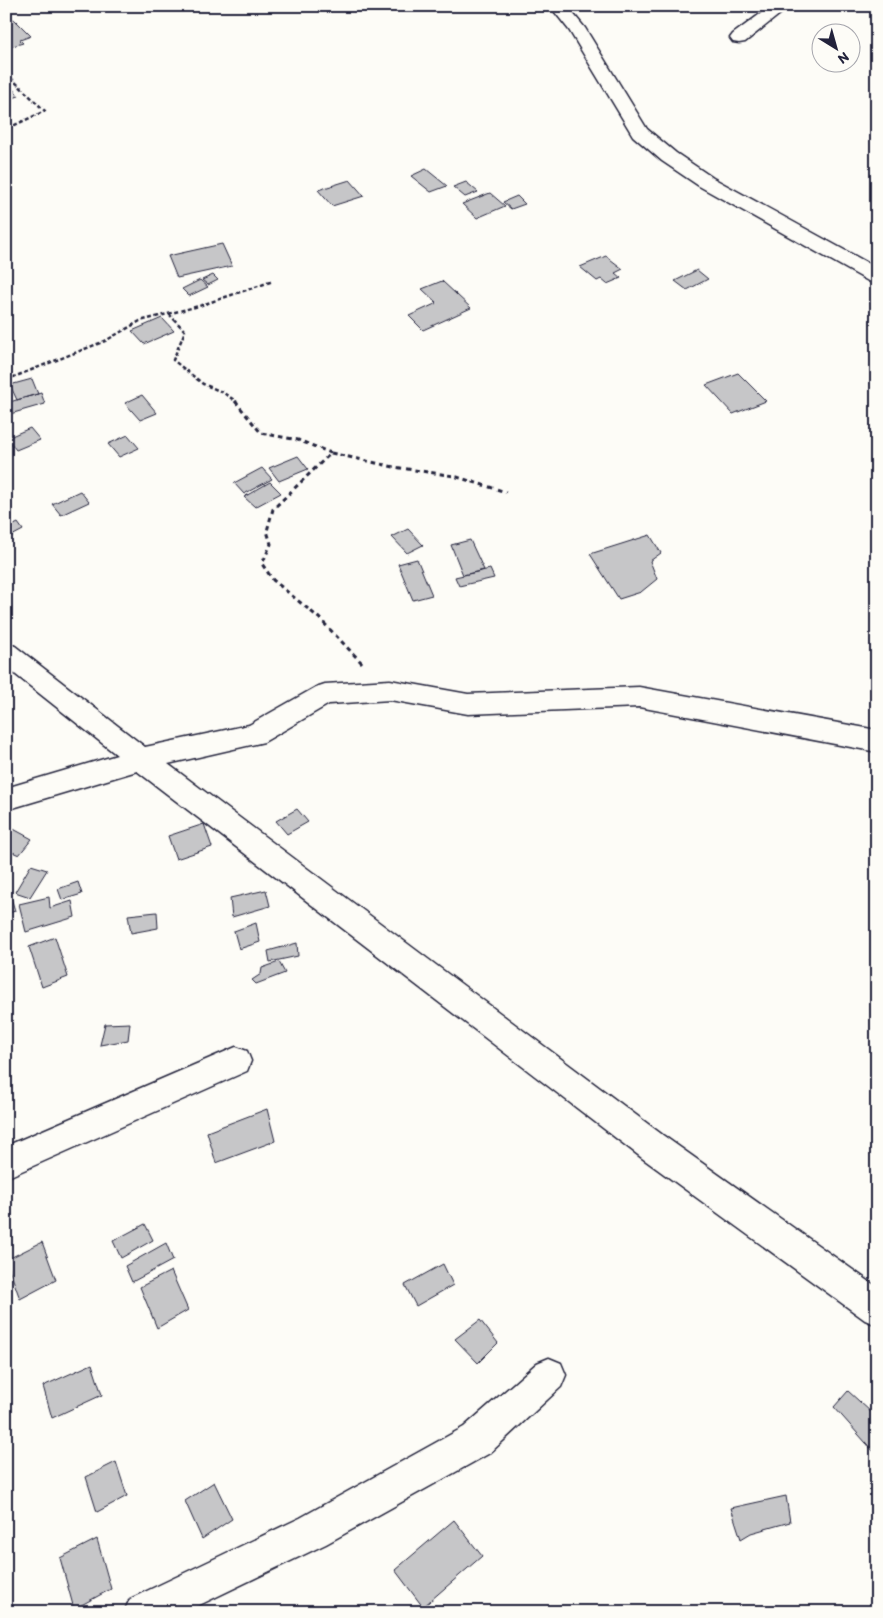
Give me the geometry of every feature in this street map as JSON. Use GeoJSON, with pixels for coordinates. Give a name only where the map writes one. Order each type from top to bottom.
{"type":"FeatureCollection","features":[{"type":"Feature","properties":{"kind":"street"},"geometry":{"type":"LineString","coordinates":[[558,6],[576,28],[640,132],[669,157],[706,182],[877,277]]}},
{"type":"Feature","properties":{"kind":"street"},"geometry":{"type":"LineString","coordinates":[[738,38],[782,6]]}},
{"type":"Feature","properties":{"kind":"street"},"geometry":{"type":"LineString","coordinates":[[6,653],[141,759],[653,1147],[877,1308]]}},
{"type":"Feature","properties":{"kind":"street"},"geometry":{"type":"LineString","coordinates":[[6,799],[141,759],[255,734],[325,694],[390,690],[468,704],[639,696],[877,741]]}},
{"type":"Feature","properties":{"kind":"street"},"geometry":{"type":"LineString","coordinates":[[6,1162],[236,1061]]}},
{"type":"Feature","properties":{"kind":"street"},"geometry":{"type":"LineString","coordinates":[[143,1612],[313,1531],[476,1440],[549,1375]]}},
{"type":"Feature","properties":{"kind":"path"},"geometry":{"type":"LineString","coordinates":[[6,72],[46,111],[6,129]]}},
{"type":"Feature","properties":{"kind":"path"},"geometry":{"type":"LineString","coordinates":[[6,380],[105,341],[140,322],[273,281]]}},
{"type":"Feature","properties":{"kind":"path"},"geometry":{"type":"LineString","coordinates":[[169,314],[185,330],[173,360],[203,384],[222,392],[238,402],[261,433],[298,440],[331,454],[394,467],[454,476],[506,492]]}},
{"type":"Feature","properties":{"kind":"path"},"geometry":{"type":"LineString","coordinates":[[331,454],[273,509],[267,531],[270,544],[262,564],[273,580],[318,618],[390,690]]}},
{"type":"Feature","properties":{"kind":"building"},"geometry":{"type":"Polygon","coordinates":[[[14,19],[31,36],[20,40],[23,43],[6,48],[6,21],[14,19]]]}},
{"type":"Feature","properties":{"kind":"building"},"geometry":{"type":"Polygon","coordinates":[[[6,81],[19,96],[6,100],[6,81]]]}},
{"type":"Feature","properties":{"kind":"building"},"geometry":{"type":"Polygon","coordinates":[[[426,169],[447,186],[431,192],[411,176],[426,169]]]}},
{"type":"Feature","properties":{"kind":"building"},"geometry":{"type":"Polygon","coordinates":[[[350,180],[364,196],[332,206],[318,190],[350,180]]]}},
{"type":"Feature","properties":{"kind":"building"},"geometry":{"type":"Polygon","coordinates":[[[466,182],[478,192],[465,197],[453,187],[466,182]]]}},
{"type":"Feature","properties":{"kind":"building"},"geometry":{"type":"Polygon","coordinates":[[[490,193],[505,206],[477,218],[462,204],[490,193]]]}},
{"type":"Feature","properties":{"kind":"building"},"geometry":{"type":"Polygon","coordinates":[[[517,196],[525,204],[511,209],[503,202],[517,196]]]}},
{"type":"Feature","properties":{"kind":"building"},"geometry":{"type":"Polygon","coordinates":[[[222,244],[232,266],[177,278],[168,256],[222,244]]]}},
{"type":"Feature","properties":{"kind":"building"},"geometry":{"type":"Polygon","coordinates":[[[606,256],[623,269],[615,273],[621,278],[607,284],[601,279],[597,281],[580,267],[606,256]]]}},
{"type":"Feature","properties":{"kind":"building"},"geometry":{"type":"Polygon","coordinates":[[[697,270],[708,279],[687,290],[675,281],[697,270]]]}},
{"type":"Feature","properties":{"kind":"building"},"geometry":{"type":"Polygon","coordinates":[[[213,275],[218,280],[208,285],[202,280],[213,275]]]}},
{"type":"Feature","properties":{"kind":"building"},"geometry":{"type":"Polygon","coordinates":[[[200,280],[208,287],[189,296],[182,289],[200,280]]]}},
{"type":"Feature","properties":{"kind":"building"},"geometry":{"type":"Polygon","coordinates":[[[442,281],[471,308],[423,330],[409,316],[437,303],[422,289],[442,281]]]}},
{"type":"Feature","properties":{"kind":"building"},"geometry":{"type":"Polygon","coordinates":[[[162,318],[174,331],[144,344],[132,331],[162,318]]]}},
{"type":"Feature","properties":{"kind":"building"},"geometry":{"type":"Polygon","coordinates":[[[738,373],[766,401],[733,414],[706,385],[738,373]]]}},
{"type":"Feature","properties":{"kind":"building"},"geometry":{"type":"Polygon","coordinates":[[[32,379],[38,394],[17,400],[10,385],[32,379]]]}},
{"type":"Feature","properties":{"kind":"building"},"geometry":{"type":"Polygon","coordinates":[[[41,393],[45,404],[10,414],[6,403],[41,393]]]}},
{"type":"Feature","properties":{"kind":"building"},"geometry":{"type":"Polygon","coordinates":[[[142,395],[157,413],[140,420],[125,403],[142,395]]]}},
{"type":"Feature","properties":{"kind":"building"},"geometry":{"type":"Polygon","coordinates":[[[30,428],[40,440],[16,450],[7,438],[30,428]]]}},
{"type":"Feature","properties":{"kind":"building"},"geometry":{"type":"Polygon","coordinates":[[[128,435],[139,448],[119,457],[108,444],[128,435]]]}},
{"type":"Feature","properties":{"kind":"building"},"geometry":{"type":"Polygon","coordinates":[[[298,456],[308,469],[279,481],[269,468],[298,456]]]}},
{"type":"Feature","properties":{"kind":"building"},"geometry":{"type":"Polygon","coordinates":[[[262,468],[272,479],[244,494],[234,483],[262,468]]]}},
{"type":"Feature","properties":{"kind":"building"},"geometry":{"type":"Polygon","coordinates":[[[270,482],[281,493],[255,507],[244,497],[270,482]]]}},
{"type":"Feature","properties":{"kind":"building"},"geometry":{"type":"Polygon","coordinates":[[[80,491],[89,502],[61,515],[52,504],[80,491]]]}},
{"type":"Feature","properties":{"kind":"building"},"geometry":{"type":"Polygon","coordinates":[[[18,523],[23,530],[6,539],[6,529],[18,523]]]}},
{"type":"Feature","properties":{"kind":"building"},"geometry":{"type":"Polygon","coordinates":[[[408,529],[423,545],[407,553],[392,537],[408,529]]]}},
{"type":"Feature","properties":{"kind":"building"},"geometry":{"type":"Polygon","coordinates":[[[650,535],[661,553],[650,561],[657,579],[641,592],[619,599],[590,554],[650,535]]]}},
{"type":"Feature","properties":{"kind":"building"},"geometry":{"type":"Polygon","coordinates":[[[470,540],[484,570],[463,575],[451,545],[470,540]]]}},
{"type":"Feature","properties":{"kind":"building"},"geometry":{"type":"Polygon","coordinates":[[[417,559],[432,595],[413,600],[398,564],[417,559]]]}},
{"type":"Feature","properties":{"kind":"building"},"geometry":{"type":"Polygon","coordinates":[[[490,569],[494,578],[459,586],[455,577],[490,569]]]}},
{"type":"Feature","properties":{"kind":"building"},"geometry":{"type":"Polygon","coordinates":[[[297,809],[308,822],[287,834],[276,821],[297,809]]]}},
{"type":"Feature","properties":{"kind":"building"},"geometry":{"type":"Polygon","coordinates":[[[204,824],[212,847],[176,859],[168,836],[204,824]]]}},
{"type":"Feature","properties":{"kind":"building"},"geometry":{"type":"Polygon","coordinates":[[[6,825],[32,839],[19,855],[6,849],[6,825]]]}},
{"type":"Feature","properties":{"kind":"building"},"geometry":{"type":"Polygon","coordinates":[[[31,865],[47,870],[30,897],[15,892],[31,865]]]}},
{"type":"Feature","properties":{"kind":"building"},"geometry":{"type":"Polygon","coordinates":[[[78,882],[82,894],[62,900],[58,889],[78,882]]]}},
{"type":"Feature","properties":{"kind":"building"},"geometry":{"type":"Polygon","coordinates":[[[266,890],[270,906],[232,917],[230,898],[266,890]]]}},
{"type":"Feature","properties":{"kind":"building"},"geometry":{"type":"Polygon","coordinates":[[[10,894],[15,911],[6,914],[6,895],[10,894]]]}},
{"type":"Feature","properties":{"kind":"building"},"geometry":{"type":"Polygon","coordinates":[[[49,897],[50,908],[72,901],[75,917],[26,932],[19,904],[49,897]]]}},
{"type":"Feature","properties":{"kind":"building"},"geometry":{"type":"Polygon","coordinates":[[[157,912],[158,928],[131,933],[128,915],[157,912]]]}},
{"type":"Feature","properties":{"kind":"building"},"geometry":{"type":"Polygon","coordinates":[[[256,923],[260,942],[239,949],[234,931],[256,923]]]}},
{"type":"Feature","properties":{"kind":"building"},"geometry":{"type":"Polygon","coordinates":[[[55,937],[68,977],[42,987],[29,947],[55,937]]]}},
{"type":"Feature","properties":{"kind":"building"},"geometry":{"type":"Polygon","coordinates":[[[297,943],[298,956],[270,962],[268,951],[297,943]]]}},
{"type":"Feature","properties":{"kind":"building"},"geometry":{"type":"Polygon","coordinates":[[[279,962],[285,973],[256,984],[252,980],[261,974],[262,968],[279,962]]]}},
{"type":"Feature","properties":{"kind":"building"},"geometry":{"type":"Polygon","coordinates":[[[130,1023],[128,1040],[100,1045],[105,1024],[130,1023]]]}},
{"type":"Feature","properties":{"kind":"building"},"geometry":{"type":"Polygon","coordinates":[[[267,1109],[275,1141],[216,1163],[207,1132],[267,1109]]]}},
{"type":"Feature","properties":{"kind":"building"},"geometry":{"type":"Polygon","coordinates":[[[145,1224],[153,1240],[121,1258],[113,1241],[145,1224]]]}},
{"type":"Feature","properties":{"kind":"building"},"geometry":{"type":"Polygon","coordinates":[[[42,1242],[56,1280],[20,1299],[6,1260],[42,1242]]]}},
{"type":"Feature","properties":{"kind":"building"},"geometry":{"type":"Polygon","coordinates":[[[166,1243],[173,1260],[132,1282],[125,1266],[166,1243]]]}},
{"type":"Feature","properties":{"kind":"building"},"geometry":{"type":"Polygon","coordinates":[[[443,1264],[453,1285],[416,1306],[405,1285],[443,1264]]]}},
{"type":"Feature","properties":{"kind":"building"},"geometry":{"type":"Polygon","coordinates":[[[171,1271],[188,1310],[157,1328],[140,1287],[171,1271]]]}},
{"type":"Feature","properties":{"kind":"building"},"geometry":{"type":"Polygon","coordinates":[[[480,1320],[498,1343],[478,1363],[455,1339],[480,1320]]]}},
{"type":"Feature","properties":{"kind":"building"},"geometry":{"type":"Polygon","coordinates":[[[92,1364],[102,1395],[52,1418],[43,1386],[92,1364]]]}},
{"type":"Feature","properties":{"kind":"building"},"geometry":{"type":"Polygon","coordinates":[[[848,1391],[871,1412],[877,1407],[877,1449],[874,1452],[834,1407],[848,1391]]]}},
{"type":"Feature","properties":{"kind":"building"},"geometry":{"type":"Polygon","coordinates":[[[116,1462],[127,1496],[97,1512],[86,1477],[116,1462]]]}},
{"type":"Feature","properties":{"kind":"building"},"geometry":{"type":"Polygon","coordinates":[[[214,1482],[232,1519],[202,1539],[185,1501],[214,1482]]]}},
{"type":"Feature","properties":{"kind":"building"},"geometry":{"type":"Polygon","coordinates":[[[786,1496],[790,1522],[751,1533],[741,1539],[731,1508],[786,1496]]]}},
{"type":"Feature","properties":{"kind":"building"},"geometry":{"type":"Polygon","coordinates":[[[454,1520],[482,1556],[423,1607],[395,1570],[454,1520]]]}},
{"type":"Feature","properties":{"kind":"building"},"geometry":{"type":"Polygon","coordinates":[[[97,1539],[111,1589],[74,1609],[60,1558],[97,1539]]]}}]}
